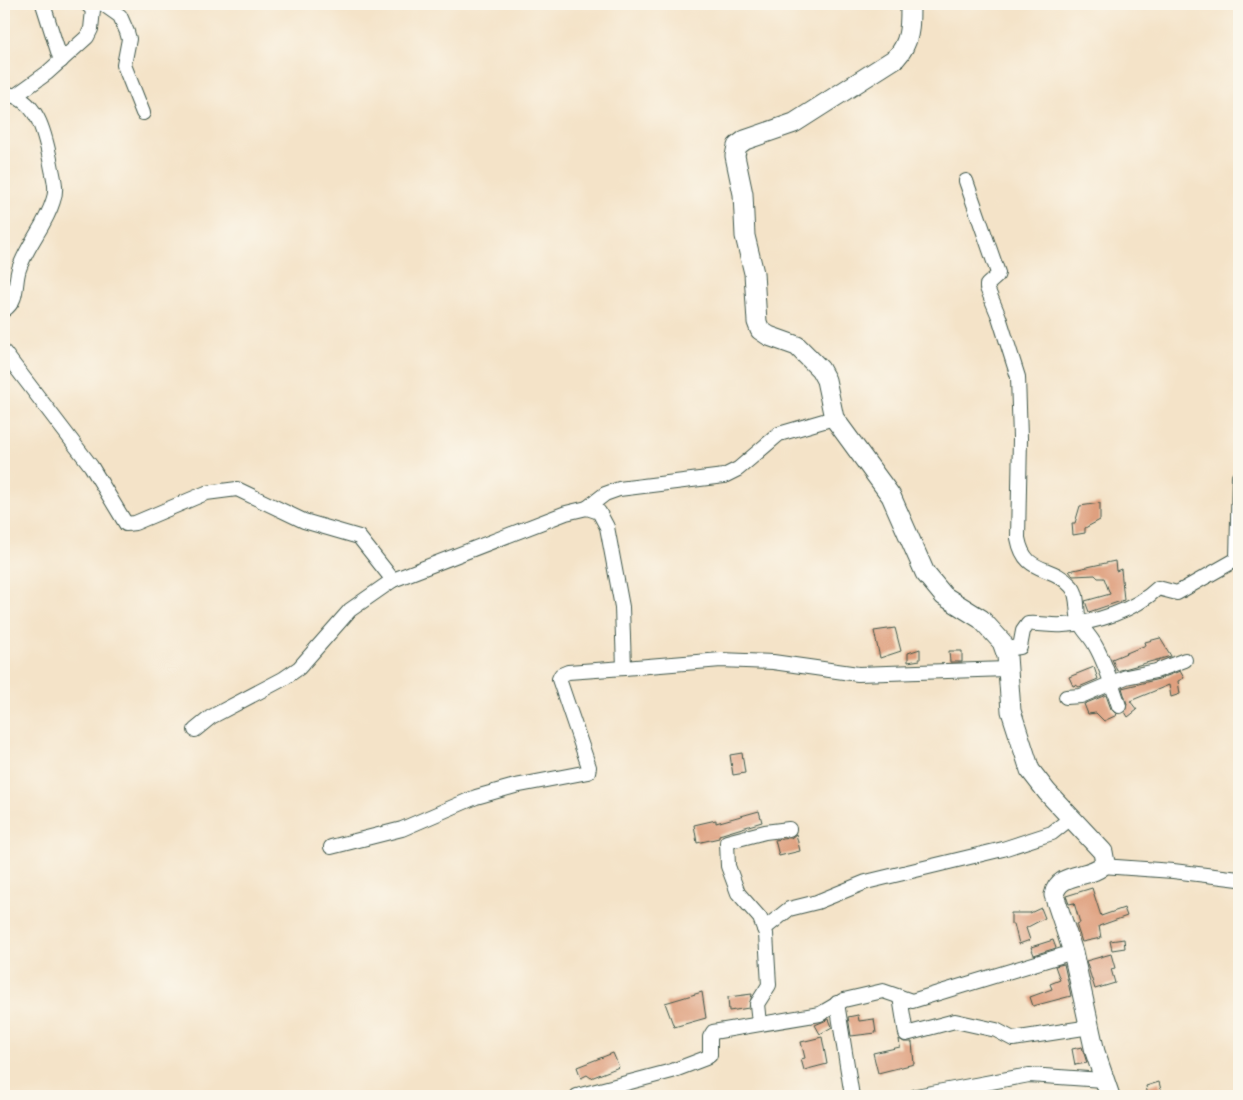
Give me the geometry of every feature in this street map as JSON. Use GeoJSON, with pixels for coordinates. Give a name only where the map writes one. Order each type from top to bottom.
{"type":"FeatureCollection","features":[{"type":"Feature","properties":{"kind":"street"},"geometry":{"type":"LineString","coordinates":[[43,4],[61,61]]}},
{"type":"Feature","properties":{"kind":"street"},"geometry":{"type":"LineString","coordinates":[[910,4],[910,31],[906,45],[896,58],[794,123],[745,140],[735,150],[743,194],[744,236],[754,273],[756,322],[764,334],[797,346],[820,370],[826,380],[834,418],[891,496],[918,559],[933,584],[944,596],[981,619],[996,634],[1006,649],[1011,711],[1027,763],[1041,784],[1102,852],[1104,863],[1102,866]]}},
{"type":"Feature","properties":{"kind":"street"},"geometry":{"type":"LineString","coordinates":[[4,310],[12,303],[19,267],[51,208],[55,194],[47,146],[40,121],[29,106],[9,95],[61,61],[89,33],[96,5],[120,16],[124,23],[129,39],[124,65],[144,113]]}},
{"type":"Feature","properties":{"kind":"street"},"geometry":{"type":"LineString","coordinates":[[966,181],[998,273],[986,287],[999,316],[1018,376],[1020,438],[1018,538],[1020,550],[1028,561],[1062,578],[1072,587],[1075,592],[1080,624],[1090,635],[1099,652],[1112,684],[1118,706]]}},
{"type":"Feature","properties":{"kind":"street"},"geometry":{"type":"LineString","coordinates":[[4,352],[90,466],[126,524],[135,523],[206,492],[237,488],[304,521],[359,537],[393,580]]}},
{"type":"Feature","properties":{"kind":"street"},"geometry":{"type":"LineString","coordinates":[[195,730],[211,717],[283,679],[299,668],[350,610],[393,580],[566,513],[587,508],[605,494],[618,488],[724,476],[738,469],[779,434],[834,418]]}},
{"type":"Feature","properties":{"kind":"street"},"geometry":{"type":"LineString","coordinates":[[1006,649],[1020,647],[1023,630],[1028,624],[1080,624],[1118,612],[1146,599],[1158,588],[1177,593],[1238,558],[1239,477]]}},
{"type":"Feature","properties":{"kind":"street"},"geometry":{"type":"LineString","coordinates":[[587,508],[599,512],[607,527],[623,613],[624,668]]}},
{"type":"Feature","properties":{"kind":"street"},"geometry":{"type":"LineString","coordinates":[[330,847],[402,829],[476,797],[515,786],[588,772],[589,767],[559,679],[568,672],[728,660],[773,662],[858,674],[1007,669]]}},
{"type":"Feature","properties":{"kind":"street"},"geometry":{"type":"LineString","coordinates":[[1066,697],[1081,696],[1126,677],[1186,660]]}},
{"type":"Feature","properties":{"kind":"street"},"geometry":{"type":"LineString","coordinates":[[764,929],[789,909],[817,902],[866,882],[1002,849],[1052,833],[1072,817]]}},
{"type":"Feature","properties":{"kind":"street"},"geometry":{"type":"LineString","coordinates":[[759,1023],[757,1004],[769,985],[764,929],[760,918],[738,893],[728,866],[727,842],[765,832],[789,830]]}},
{"type":"Feature","properties":{"kind":"street"},"geometry":{"type":"LineString","coordinates":[[916,1096],[1029,1075],[1106,1088],[1094,1052],[1073,952],[1054,895],[1056,889],[1068,878],[1093,872],[1102,866],[1172,871],[1239,880]]}},
{"type":"Feature","properties":{"kind":"street"},"geometry":{"type":"LineString","coordinates":[[577,1096],[693,1064],[710,1055],[710,1037],[713,1032],[820,1014],[837,1004],[883,991],[912,1001],[934,996],[1025,965],[1073,952]]}},
{"type":"Feature","properties":{"kind":"street"},"geometry":{"type":"LineString","coordinates":[[900,997],[906,1034],[955,1022],[996,1030],[1013,1039],[1090,1027]]}},
{"type":"Feature","properties":{"kind":"street"},"geometry":{"type":"LineString","coordinates":[[837,1004],[852,1096]]}},
{"type":"Feature","properties":{"kind":"building"},"geometry":{"type":"Polygon","coordinates":[[[1100,503],[1100,520],[1085,528],[1085,533],[1073,535],[1072,523],[1075,523],[1080,506],[1100,503]]]}},
{"type":"Feature","properties":{"kind":"building"},"geometry":{"type":"Polygon","coordinates":[[[1115,561],[1116,571],[1121,569],[1124,600],[1089,612],[1085,601],[1110,594],[1104,578],[1098,578],[1095,575],[1073,576],[1069,571],[1115,561]]]}},
{"type":"Feature","properties":{"kind":"building"},"geometry":{"type":"Polygon","coordinates":[[[895,628],[901,651],[880,658],[874,631],[895,628]]]}},
{"type":"Feature","properties":{"kind":"building"},"geometry":{"type":"Polygon","coordinates":[[[1160,638],[1171,656],[1117,671],[1112,659],[1146,645],[1145,642],[1160,638]]]}},
{"type":"Feature","properties":{"kind":"building"},"geometry":{"type":"Polygon","coordinates":[[[920,649],[920,660],[908,662],[908,653],[920,649]]]}},
{"type":"Feature","properties":{"kind":"building"},"geometry":{"type":"Polygon","coordinates":[[[949,651],[962,651],[962,662],[950,662],[949,651]]]}},
{"type":"Feature","properties":{"kind":"building"},"geometry":{"type":"Polygon","coordinates":[[[1094,667],[1098,679],[1079,687],[1073,686],[1069,677],[1094,667]]]}},
{"type":"Feature","properties":{"kind":"building"},"geometry":{"type":"Polygon","coordinates":[[[1180,671],[1184,678],[1178,681],[1180,694],[1171,697],[1169,685],[1130,701],[1137,710],[1128,717],[1125,712],[1127,704],[1122,688],[1159,679],[1180,671]]]}},
{"type":"Feature","properties":{"kind":"building"},"geometry":{"type":"Polygon","coordinates":[[[1106,695],[1111,709],[1117,715],[1104,721],[1096,713],[1088,714],[1084,704],[1106,695]]]}},
{"type":"Feature","properties":{"kind":"building"},"geometry":{"type":"Polygon","coordinates":[[[742,753],[745,773],[733,775],[730,755],[742,753]]]}},
{"type":"Feature","properties":{"kind":"building"},"geometry":{"type":"Polygon","coordinates":[[[759,811],[762,822],[719,835],[719,838],[697,843],[694,825],[716,820],[716,823],[759,811]]]}},
{"type":"Feature","properties":{"kind":"building"},"geometry":{"type":"Polygon","coordinates":[[[796,834],[800,851],[779,856],[775,840],[791,838],[796,834]]]}},
{"type":"Feature","properties":{"kind":"building"},"geometry":{"type":"Polygon","coordinates":[[[1092,888],[1101,916],[1124,908],[1127,916],[1099,926],[1101,938],[1082,942],[1076,924],[1080,923],[1074,903],[1069,904],[1066,896],[1092,888]]]}},
{"type":"Feature","properties":{"kind":"building"},"geometry":{"type":"Polygon","coordinates":[[[1041,908],[1045,918],[1026,928],[1030,940],[1019,944],[1014,924],[1011,924],[1011,913],[1030,913],[1041,908]]]}},
{"type":"Feature","properties":{"kind":"building"},"geometry":{"type":"Polygon","coordinates":[[[1124,939],[1125,948],[1112,950],[1110,941],[1124,939]]]}},
{"type":"Feature","properties":{"kind":"building"},"geometry":{"type":"Polygon","coordinates":[[[1053,940],[1056,948],[1034,955],[1031,947],[1053,940]]]}},
{"type":"Feature","properties":{"kind":"building"},"geometry":{"type":"Polygon","coordinates":[[[1111,954],[1115,968],[1111,969],[1115,983],[1095,989],[1086,961],[1111,954]]]}},
{"type":"Feature","properties":{"kind":"building"},"geometry":{"type":"Polygon","coordinates":[[[1064,964],[1071,996],[1033,1006],[1030,997],[1052,989],[1050,984],[1060,980],[1055,966],[1064,964]]]}},
{"type":"Feature","properties":{"kind":"building"},"geometry":{"type":"Polygon","coordinates":[[[702,992],[706,1018],[674,1027],[665,1003],[702,992]]]}},
{"type":"Feature","properties":{"kind":"building"},"geometry":{"type":"Polygon","coordinates":[[[752,994],[749,1008],[729,1011],[728,997],[752,994]]]}},
{"type":"Feature","properties":{"kind":"building"},"geometry":{"type":"Polygon","coordinates":[[[858,1015],[859,1021],[874,1019],[876,1033],[851,1036],[848,1017],[858,1015]]]}},
{"type":"Feature","properties":{"kind":"building"},"geometry":{"type":"Polygon","coordinates":[[[829,1019],[832,1027],[820,1034],[815,1025],[829,1019]]]}},
{"type":"Feature","properties":{"kind":"building"},"geometry":{"type":"Polygon","coordinates":[[[822,1037],[827,1064],[804,1070],[801,1059],[805,1058],[801,1042],[822,1037]]]}},
{"type":"Feature","properties":{"kind":"building"},"geometry":{"type":"Polygon","coordinates":[[[899,1039],[904,1042],[912,1042],[914,1064],[878,1073],[873,1053],[900,1047],[899,1039]]]}},
{"type":"Feature","properties":{"kind":"building"},"geometry":{"type":"Polygon","coordinates":[[[1082,1047],[1087,1063],[1075,1065],[1072,1049],[1082,1047]]]}},
{"type":"Feature","properties":{"kind":"building"},"geometry":{"type":"Polygon","coordinates":[[[613,1053],[619,1067],[591,1078],[587,1075],[581,1078],[577,1067],[613,1053]]]}},
{"type":"Feature","properties":{"kind":"building"},"geometry":{"type":"Polygon","coordinates":[[[1159,1082],[1162,1094],[1148,1096],[1146,1086],[1159,1082]]]}}]}
